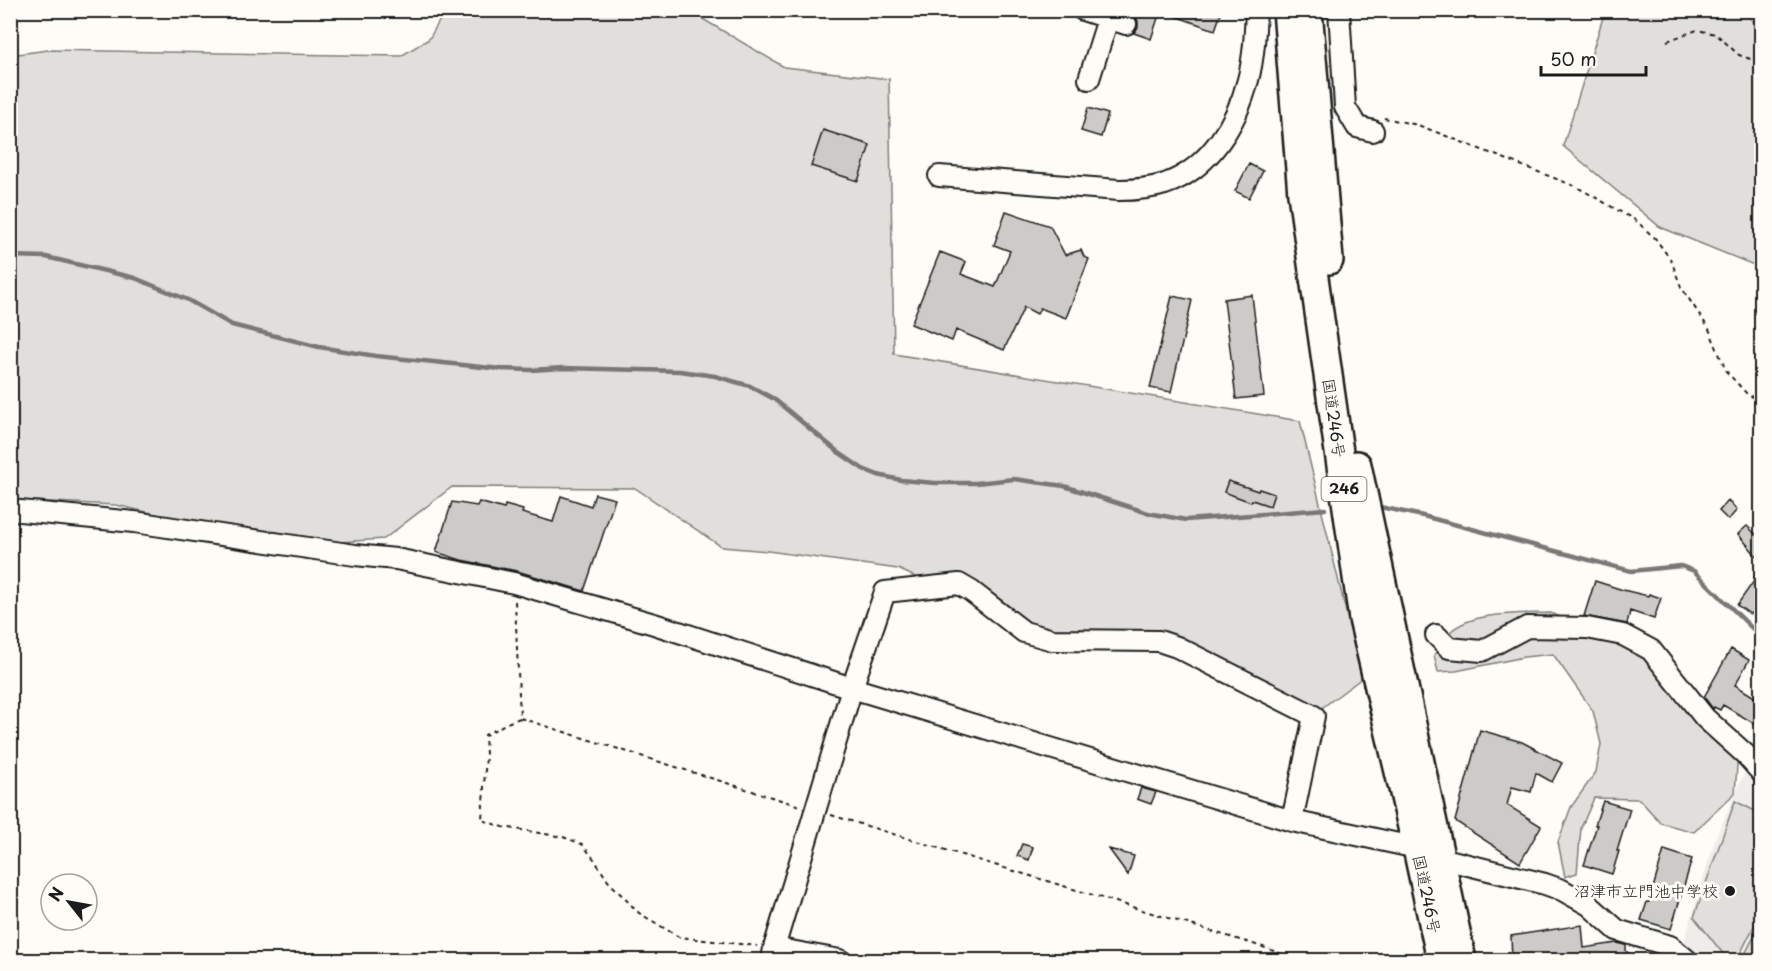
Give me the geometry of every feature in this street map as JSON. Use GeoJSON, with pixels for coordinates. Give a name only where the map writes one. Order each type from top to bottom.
{"type":"FeatureCollection","features":[{"type":"Feature","properties":{"kind":"highway","name":"国道246号"},"geometry":{"type":"LineString","coordinates":[[1287,10],[1302,194],[1363,619],[1428,853],[1462,960]]}},
{"type":"Feature","properties":{"kind":"highway","name":"国道246号"},"geometry":{"type":"LineString","coordinates":[[1308,10],[1328,254],[1355,452],[1428,853],[1441,960]]}},
{"type":"Feature","properties":{"kind":"street"},"geometry":{"type":"LineString","coordinates":[[1083,10],[1117,22],[1089,79]]}},
{"type":"Feature","properties":{"kind":"street"},"geometry":{"type":"LineString","coordinates":[[939,176],[1140,190],[1165,184],[1205,159],[1219,143],[1239,110],[1249,78],[1256,10]]}},
{"type":"Feature","properties":{"kind":"street"},"geometry":{"type":"LineString","coordinates":[[1340,10],[1345,107],[1357,127],[1379,124]]}},
{"type":"Feature","properties":{"kind":"street"},"geometry":{"type":"LineString","coordinates":[[10,510],[134,522],[396,559],[514,583],[1292,821],[1428,853],[1545,884],[1589,904],[1617,930],[1670,946],[1687,960]]}},
{"type":"Feature","properties":{"kind":"street"},"geometry":{"type":"LineString","coordinates":[[840,960],[773,954],[852,688],[885,592],[959,584],[1024,632],[1053,639],[1159,641],[1177,647],[1314,716],[1292,821]]}},
{"type":"Feature","properties":{"kind":"street"},"geometry":{"type":"LineString","coordinates":[[1436,634],[1449,648],[1482,651],[1527,627],[1587,628],[1623,635],[1651,650],[1705,718],[1746,754],[1761,773]]}},
{"type":"Feature","properties":{"kind":"path"},"geometry":{"type":"LineString","coordinates":[[1667,41],[1697,30],[1716,34],[1739,55],[1761,63]]}},
{"type":"Feature","properties":{"kind":"path"},"geometry":{"type":"LineString","coordinates":[[1379,124],[1418,125],[1577,187],[1635,220],[1656,238],[1671,260],[1681,286],[1709,328],[1726,370],[1747,394],[1761,402]]}},
{"type":"Feature","properties":{"kind":"path"},"geometry":{"type":"LineString","coordinates":[[514,583],[520,718]]}},
{"type":"Feature","properties":{"kind":"path"},"geometry":{"type":"LineString","coordinates":[[773,954],[679,937],[639,913],[608,881],[582,844],[563,837],[502,827],[482,820],[485,735],[520,718],[815,811],[1263,946],[1298,960]]}},
{"type":"Feature","properties":{"kind":"shaded area"},"geometry":{"type":"Polygon","coordinates":[[[445,11],[696,11],[696,15],[784,67],[889,79],[894,354],[1300,421],[1362,678],[1315,713],[1172,645],[1035,632],[898,569],[722,547],[635,488],[452,487],[384,539],[293,545],[116,505],[11,500],[11,55],[48,50],[401,56],[429,39],[445,11]]]}},
{"type":"Feature","properties":{"kind":"shaded area"},"geometry":{"type":"Polygon","coordinates":[[[1605,11],[1744,11],[1761,31],[1761,268],[1660,227],[1563,146],[1605,11]]]}},
{"type":"Feature","properties":{"kind":"shaded area"},"geometry":{"type":"Polygon","coordinates":[[[1550,613],[1651,650],[1738,753],[1735,793],[1694,832],[1661,823],[1639,799],[1594,798],[1581,828],[1577,873],[1565,877],[1558,842],[1571,807],[1596,772],[1601,744],[1593,711],[1553,654],[1438,672],[1434,655],[1450,632],[1471,620],[1497,615],[1550,613]]]}},
{"type":"Feature","properties":{"kind":"shaded area","name":"沼津市立門池中学校"},"geometry":{"type":"Polygon","coordinates":[[[1748,765],[1761,781],[1761,960],[1702,960],[1683,945],[1716,837],[1748,765]]]}},
{"type":"Feature","properties":{"kind":"shaded area","name":"沼津市立門池中学校"},"geometry":{"type":"Polygon","coordinates":[[[1735,801],[1761,814],[1761,912],[1737,960],[1728,960],[1694,917],[1735,801]]]}},
{"type":"Feature","properties":{"kind":"shaded area"},"geometry":{"type":"Polygon","coordinates":[[[1761,923],[1761,960],[1742,960],[1761,923]]]}},
{"type":"Feature","properties":{"kind":"building"},"geometry":{"type":"Polygon","coordinates":[[[1137,10],[1147,10],[1159,15],[1151,39],[1134,33],[1138,27],[1135,16],[1137,10]]]}},
{"type":"Feature","properties":{"kind":"building"},"geometry":{"type":"Polygon","coordinates":[[[1163,10],[1222,10],[1215,30],[1163,12],[1163,10]]]}},
{"type":"Feature","properties":{"kind":"building"},"geometry":{"type":"Polygon","coordinates":[[[1088,108],[1108,114],[1101,137],[1081,131],[1088,108]]]}},
{"type":"Feature","properties":{"kind":"building"},"geometry":{"type":"Polygon","coordinates":[[[823,130],[870,145],[858,181],[811,166],[823,130]]]}},
{"type":"Feature","properties":{"kind":"building"},"geometry":{"type":"Polygon","coordinates":[[[1249,164],[1263,171],[1249,198],[1235,191],[1249,164]]]}},
{"type":"Feature","properties":{"kind":"building"},"geometry":{"type":"Polygon","coordinates":[[[1006,211],[1050,226],[1065,255],[1081,250],[1084,257],[1089,259],[1066,318],[1040,308],[1037,314],[1024,307],[1004,350],[956,330],[952,341],[911,324],[940,252],[966,262],[961,274],[995,287],[1010,251],[994,245],[1006,211]]]}},
{"type":"Feature","properties":{"kind":"building"},"geometry":{"type":"Polygon","coordinates":[[[1252,295],[1264,396],[1236,399],[1224,299],[1252,295]]]}},
{"type":"Feature","properties":{"kind":"building"},"geometry":{"type":"Polygon","coordinates":[[[1172,296],[1192,300],[1171,392],[1150,388],[1172,296]]]}},
{"type":"Feature","properties":{"kind":"building"},"geometry":{"type":"Polygon","coordinates":[[[1228,481],[1274,494],[1270,506],[1224,492],[1228,481]]]}},
{"type":"Feature","properties":{"kind":"building"},"geometry":{"type":"Polygon","coordinates":[[[595,494],[615,499],[584,591],[517,571],[461,560],[436,552],[452,502],[477,506],[479,502],[504,509],[505,505],[523,510],[522,513],[553,522],[561,496],[591,506],[595,494]]]}},
{"type":"Feature","properties":{"kind":"building"},"geometry":{"type":"Polygon","coordinates":[[[1728,501],[1737,510],[1728,520],[1719,511],[1728,501]]]}},
{"type":"Feature","properties":{"kind":"building"},"geometry":{"type":"Polygon","coordinates":[[[1747,526],[1761,539],[1761,561],[1738,534],[1747,526]]]}},
{"type":"Feature","properties":{"kind":"building"},"geometry":{"type":"Polygon","coordinates":[[[1761,571],[1761,621],[1737,605],[1761,571]]]}},
{"type":"Feature","properties":{"kind":"building"},"geometry":{"type":"Polygon","coordinates":[[[1595,581],[1661,598],[1654,619],[1630,611],[1627,624],[1584,616],[1595,581]]]}},
{"type":"Feature","properties":{"kind":"building"},"geometry":{"type":"Polygon","coordinates":[[[1731,649],[1749,660],[1735,685],[1761,701],[1761,712],[1755,724],[1723,705],[1720,710],[1714,707],[1713,709],[1704,697],[1731,649]]]}},
{"type":"Feature","properties":{"kind":"building"},"geometry":{"type":"Polygon","coordinates":[[[1480,730],[1522,742],[1562,763],[1552,782],[1536,773],[1531,792],[1512,787],[1507,805],[1541,826],[1520,863],[1455,821],[1480,730]]]}},
{"type":"Feature","properties":{"kind":"building"},"geometry":{"type":"Polygon","coordinates":[[[1141,788],[1156,792],[1151,804],[1137,799],[1141,788]]]}},
{"type":"Feature","properties":{"kind":"building"},"geometry":{"type":"Polygon","coordinates":[[[1603,801],[1630,809],[1612,874],[1584,865],[1603,801]]]}},
{"type":"Feature","properties":{"kind":"building"},"geometry":{"type":"Polygon","coordinates":[[[1022,844],[1033,847],[1029,860],[1017,856],[1022,844]]]}},
{"type":"Feature","properties":{"kind":"building"},"geometry":{"type":"Polygon","coordinates":[[[1109,849],[1134,856],[1128,875],[1109,849]]]}},
{"type":"Feature","properties":{"kind":"building"},"geometry":{"type":"Polygon","coordinates":[[[1664,850],[1692,859],[1671,929],[1641,920],[1647,902],[1649,902],[1664,850]]]}},
{"type":"Feature","properties":{"kind":"building"},"geometry":{"type":"Polygon","coordinates":[[[1582,925],[1584,948],[1617,943],[1626,945],[1626,951],[1637,960],[1512,960],[1511,936],[1582,925]]]}},
{"type":"Feature","properties":{"kind":"waterway"},"geometry":{"type":"LineString","coordinates":[[10,256],[46,257],[135,278],[188,300],[232,325],[319,347],[376,356],[501,369],[680,371],[715,376],[750,386],[774,399],[838,452],[863,469],[901,480],[976,483],[1014,479],[1064,486],[1148,513],[1186,520],[1325,509]]}},
{"type":"Feature","properties":{"kind":"waterway"},"geometry":{"type":"LineString","coordinates":[[1380,507],[1423,516],[1631,571],[1681,566],[1694,571],[1762,638]]}},
{"type":"Feature","properties":{"kind":"place","name":"沼津市立門池中学校"},"geometry":{"type":"Point","coordinates":[1730,891]}}]}
